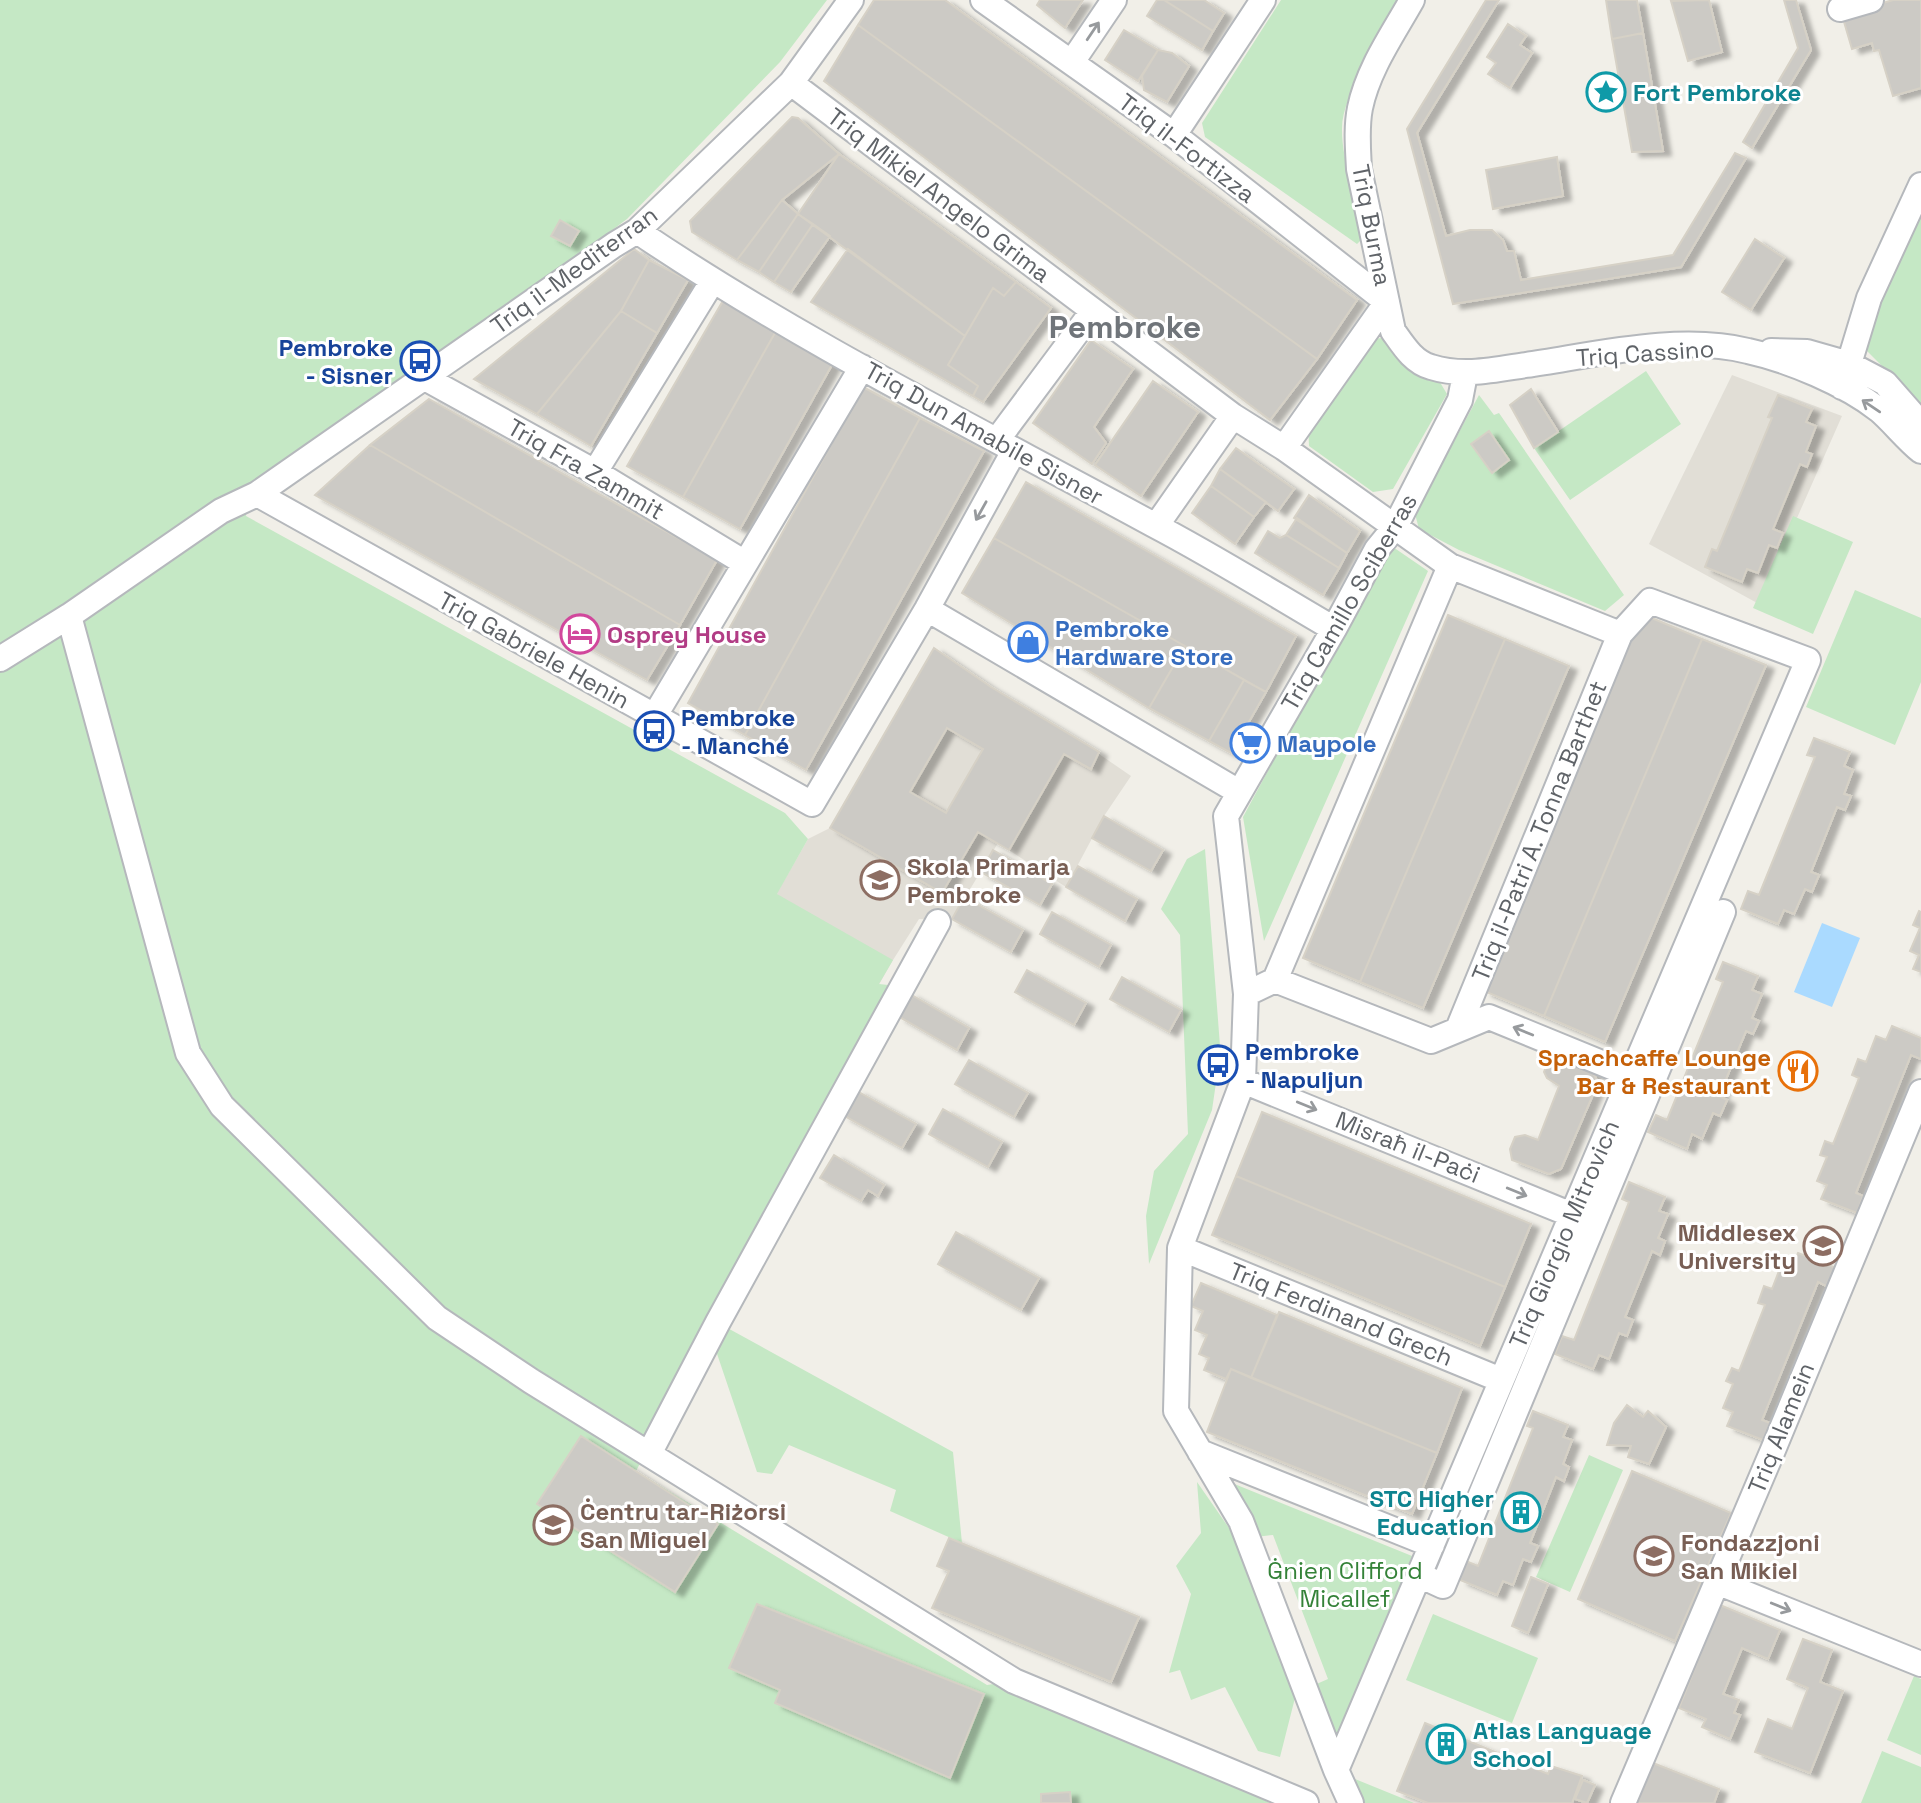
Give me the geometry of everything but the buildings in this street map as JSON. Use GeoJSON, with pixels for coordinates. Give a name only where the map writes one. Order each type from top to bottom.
{"type":"FeatureCollection","features":[{"type":"Feature","properties":{"kind":"street","name":"Triq il-Mediterran"},"geometry":{"type":"LineString","coordinates":[[0,659],[69,616],[221,510],[257,494],[637,231],[791,83],[851,0]]}},
{"type":"Feature","properties":{"kind":"street","name":"Triq il-Fortizza"},"geometry":{"type":"LineString","coordinates":[[983,0],[1174,135],[1387,302]]}},
{"type":"Feature","properties":{"kind":"street"},"geometry":{"type":"LineString","coordinates":[[1072,62],[1114,0]]}},
{"type":"Feature","properties":{"kind":"street"},"geometry":{"type":"LineString","coordinates":[[1174,135],[1263,0]]}},
{"type":"Feature","properties":{"kind":"street","name":"Triq Burma"},"geometry":{"type":"LineString","coordinates":[[1412,0],[1372,74],[1360,109],[1359,169],[1393,331],[1408,352],[1428,366],[1465,374]]}},
{"type":"Feature","properties":{"kind":"street"},"geometry":{"type":"LineString","coordinates":[[1840,9],[1871,0]]}},
{"type":"Feature","properties":{"kind":"street","name":"Triq Mikiel Angelo Grima"},"geometry":{"type":"LineString","coordinates":[[791,83],[1233,416],[1284,448],[1450,566],[1620,634]]}},
{"type":"Feature","properties":{"kind":"street"},"geometry":{"type":"LineString","coordinates":[[1846,376],[1869,298],[1921,185]]}},
{"type":"Feature","properties":{"kind":"street","name":"Triq Dun Amabile Sisner"},"geometry":{"type":"LineString","coordinates":[[637,231],[712,282],[862,367],[1156,526],[1334,629]]}},
{"type":"Feature","properties":{"kind":"street"},"geometry":{"type":"LineString","coordinates":[[595,472],[712,282]]}},
{"type":"Feature","properties":{"kind":"street"},"geometry":{"type":"LineString","coordinates":[[1284,448],[1387,302]]}},
{"type":"Feature","properties":{"kind":"street"},"geometry":{"type":"LineString","coordinates":[[1093,311],[1005,445],[927,609],[1239,792]]}},
{"type":"Feature","properties":{"kind":"street","name":"Triq Cassino"},"geometry":{"type":"LineString","coordinates":[[1465,374],[1643,348],[1683,345],[1749,351],[1807,352],[1846,376]]}},
{"type":"Feature","properties":{"kind":"street"},"geometry":{"type":"LineString","coordinates":[[654,717],[862,367]]}},
{"type":"Feature","properties":{"kind":"street","name":"Triq Camillo Sciberras"},"geometry":{"type":"LineString","coordinates":[[1351,1803],[1241,1521],[1176,1411],[1180,1248],[1243,1081],[1246,993],[1226,816],[1377,549],[1395,527],[1460,400],[1465,374]]}},
{"type":"Feature","properties":{"kind":"street"},"geometry":{"type":"LineString","coordinates":[[1846,376],[1885,383],[1921,424]]}},
{"type":"Feature","properties":{"kind":"street"},"geometry":{"type":"LineString","coordinates":[[1846,376],[1921,452]]}},
{"type":"Feature","properties":{"kind":"street","name":"Triq Fra Zammit"},"geometry":{"type":"LineString","coordinates":[[425,378],[595,472],[745,563]]}},
{"type":"Feature","properties":{"kind":"street"},"geometry":{"type":"LineString","coordinates":[[1156,526],[1233,416]]}},
{"type":"Feature","properties":{"kind":"street","name":"Triq Gabriele Henin"},"geometry":{"type":"LineString","coordinates":[[257,494],[812,804],[927,609]]}},
{"type":"Feature","properties":{"kind":"street"},"geometry":{"type":"LineString","coordinates":[[1246,993],[1275,980],[1450,566]]}},
{"type":"Feature","properties":{"kind":"street","name":"Triq il-Patri A. Tonna Barthet"},"geometry":{"type":"LineString","coordinates":[[1458,1029],[1620,634],[1650,601],[1808,660]]}},
{"type":"Feature","properties":{"kind":"street"},"geometry":{"type":"LineString","coordinates":[[69,616],[188,1053],[222,1106],[437,1318],[531,1381],[1014,1681],[1306,1803]]}},
{"type":"Feature","properties":{"kind":"street","name":"Triq Giorgio Mitrovich"},"geometry":{"type":"LineString","coordinates":[[1336,1770],[1808,660]]}},
{"type":"Feature","properties":{"kind":"street"},"geometry":{"type":"LineString","coordinates":[[1419,1575],[1443,1586],[1723,912]]}},
{"type":"Feature","properties":{"kind":"street"},"geometry":{"type":"LineString","coordinates":[[649,1454],[718,1322],[938,922]]}},
{"type":"Feature","properties":{"kind":"street"},"geometry":{"type":"LineString","coordinates":[[1275,980],[1431,1041],[1489,1017],[1631,1075]]}},
{"type":"Feature","properties":{"kind":"street","name":"Misraħ il-Paċi"},"geometry":{"type":"LineString","coordinates":[[1243,1081],[1572,1215]]}},
{"type":"Feature","properties":{"kind":"street","name":"Triq Alamein"},"geometry":{"type":"LineString","coordinates":[[1623,1803],[1921,1092]]}},
{"type":"Feature","properties":{"kind":"street","name":"Triq Ferdinand Grech"},"geometry":{"type":"LineString","coordinates":[[1180,1248],[1501,1380]]}},
{"type":"Feature","properties":{"kind":"street"},"geometry":{"type":"LineString","coordinates":[[1200,1452],[1432,1545]]}},
{"type":"Feature","properties":{"kind":"street"},"geometry":{"type":"LineString","coordinates":[[1717,1582],[1921,1664]]}},
{"type":"Feature","properties":{"kind":"shaded area"},"geometry":{"type":"Polygon","coordinates":[[[1732,375],[1842,416],[1759,604],[1649,544],[1732,375]]]}},
{"type":"Feature","properties":{"kind":"shaded area","name":"Skola Primarja Pembroke"},"geometry":{"type":"Polygon","coordinates":[[[991,687],[1099,752],[1131,776],[1104,816],[1066,887],[998,843],[952,919],[919,919],[810,1104],[777,893],[808,839],[830,828],[991,687]]]}},
{"type":"Feature","properties":{"kind":"green space"},"geometry":{"type":"Polygon","coordinates":[[[0,0],[827,0],[780,62],[627,219],[248,485],[246,516],[785,813],[808,839],[777,894],[893,960],[879,984],[888,985],[890,995],[822,1117],[636,1471],[987,1685],[1014,1681],[1270,1803],[0,1803],[0,0]]]}},
{"type":"Feature","properties":{"kind":"green space"},"geometry":{"type":"Polygon","coordinates":[[[1281,0],[1404,0],[1356,81],[1344,115],[1342,130],[1345,156],[1366,235],[1357,244],[1205,137],[1202,123],[1281,0]]]}},
{"type":"Feature","properties":{"kind":"green space"},"geometry":{"type":"Polygon","coordinates":[[[1921,203],[1921,405],[1862,346],[1921,203]]]}},
{"type":"Feature","properties":{"kind":"green space"},"geometry":{"type":"Polygon","coordinates":[[[1383,338],[1412,369],[1438,379],[1447,394],[1393,489],[1373,492],[1309,446],[1308,424],[1368,339],[1383,338]]]}},
{"type":"Feature","properties":{"kind":"green space"},"geometry":{"type":"Polygon","coordinates":[[[1646,371],[1681,424],[1570,500],[1534,448],[1646,371]]]}},
{"type":"Feature","properties":{"kind":"green space"},"geometry":{"type":"Polygon","coordinates":[[[1479,395],[1494,415],[1499,413],[1624,595],[1605,611],[1459,550],[1419,529],[1415,514],[1479,395]]]}},
{"type":"Feature","properties":{"kind":"green space"},"geometry":{"type":"Polygon","coordinates":[[[1793,516],[1853,542],[1813,634],[1753,608],[1793,516]]]}},
{"type":"Feature","properties":{"kind":"green space"},"geometry":{"type":"Polygon","coordinates":[[[1390,545],[1428,571],[1264,941],[1243,817],[1390,545]]]}},
{"type":"Feature","properties":{"kind":"green space"},"geometry":{"type":"Polygon","coordinates":[[[1855,590],[1921,618],[1921,682],[1895,745],[1806,707],[1855,590]]]}},
{"type":"Feature","properties":{"kind":"green space"},"geometry":{"type":"Polygon","coordinates":[[[1205,849],[1220,1046],[1210,1050],[1210,1071],[1217,1076],[1212,1110],[1149,1264],[1146,1216],[1154,1171],[1188,1134],[1180,935],[1161,909],[1187,859],[1205,849]]]}},
{"type":"Feature","properties":{"kind":"green space"},"geometry":{"type":"Polygon","coordinates":[[[722,1325],[953,1452],[962,1543],[890,1511],[896,1490],[789,1445],[772,1474],[757,1472],[712,1339],[722,1325]]]}},
{"type":"Feature","properties":{"kind":"green space"},"geometry":{"type":"Polygon","coordinates":[[[1589,1455],[1623,1470],[1570,1592],[1536,1577],[1589,1455]]]}},
{"type":"Feature","properties":{"kind":"green space"},"geometry":{"type":"Polygon","coordinates":[[[1197,1482],[1236,1538],[1297,1690],[1280,1757],[1258,1751],[1225,1687],[1191,1700],[1180,1670],[1169,1673],[1191,1594],[1176,1566],[1201,1533],[1197,1482]]]}},
{"type":"Feature","properties":{"kind":"green space","name":"Ġnien Clifford Micallef"},"geometry":{"type":"Polygon","coordinates":[[[1232,1483],[1412,1556],[1338,1743],[1312,1686],[1328,1679],[1273,1535],[1256,1537],[1232,1483]]]}},
{"type":"Feature","properties":{"kind":"green space"},"geometry":{"type":"Polygon","coordinates":[[[1433,1614],[1538,1658],[1512,1723],[1406,1680],[1433,1614]]]}},
{"type":"Feature","properties":{"kind":"green space"},"geometry":{"type":"Polygon","coordinates":[[[1914,1676],[1921,1679],[1921,1755],[1887,1740],[1914,1676]]]}},
{"type":"Feature","properties":{"kind":"green space"},"geometry":{"type":"Polygon","coordinates":[[[1882,1751],[1921,1767],[1921,1803],[1861,1803],[1882,1751]]]}},
{"type":"Feature","properties":{"kind":"green space"},"geometry":{"type":"Polygon","coordinates":[[[1355,1779],[1414,1803],[1364,1803],[1355,1779]]]}},
{"type":"Feature","properties":{"kind":"water"},"geometry":{"type":"Polygon","coordinates":[[[1822,923],[1860,938],[1832,1007],[1794,992],[1822,923]]]}},
{"type":"Feature","properties":{"kind":"place","name":"Fort Pembroke"},"geometry":{"type":"Point","coordinates":[1606,92]}},
{"type":"Feature","properties":{"kind":"place","name":"Pembroke - Sisner"},"geometry":{"type":"Point","coordinates":[420,361]}},
{"type":"Feature","properties":{"kind":"place","name":"Osprey House"},"geometry":{"type":"Point","coordinates":[580,634]}},
{"type":"Feature","properties":{"kind":"place","name":"Pembroke Hardware Store"},"geometry":{"type":"Point","coordinates":[1028,642]}},
{"type":"Feature","properties":{"kind":"place","name":"Pembroke - Manché"},"geometry":{"type":"Point","coordinates":[654,731]}},
{"type":"Feature","properties":{"kind":"place","name":"Maypole"},"geometry":{"type":"Point","coordinates":[1250,743]}},
{"type":"Feature","properties":{"kind":"place","name":"Skola Primarja Pembroke"},"geometry":{"type":"Point","coordinates":[880,880]}},
{"type":"Feature","properties":{"kind":"place","name":"Pembroke - Napuljun"},"geometry":{"type":"Point","coordinates":[1218,1065]}},
{"type":"Feature","properties":{"kind":"place","name":"Sprachcaffe Lounge Bar & Restaurant"},"geometry":{"type":"Point","coordinates":[1798,1071]}},
{"type":"Feature","properties":{"kind":"place","name":"Middlesex University"},"geometry":{"type":"Point","coordinates":[1823,1246]}},
{"type":"Feature","properties":{"kind":"place","name":"STC Higher Education"},"geometry":{"type":"Point","coordinates":[1521,1512]}},
{"type":"Feature","properties":{"kind":"place","name":"Ċentru tar-Riżorsi San Miguel"},"geometry":{"type":"Point","coordinates":[553,1525]}},
{"type":"Feature","properties":{"kind":"place","name":"Fondazzjoni San Mikiel"},"geometry":{"type":"Point","coordinates":[1654,1556]}},
{"type":"Feature","properties":{"kind":"place","name":"Atlas Language School"},"geometry":{"type":"Point","coordinates":[1446,1744]}},
{"type":"Feature","properties":{"kind":"district","name":"Pembroke"},"geometry":{"type":"Point","coordinates":[1125,327]}}]}
